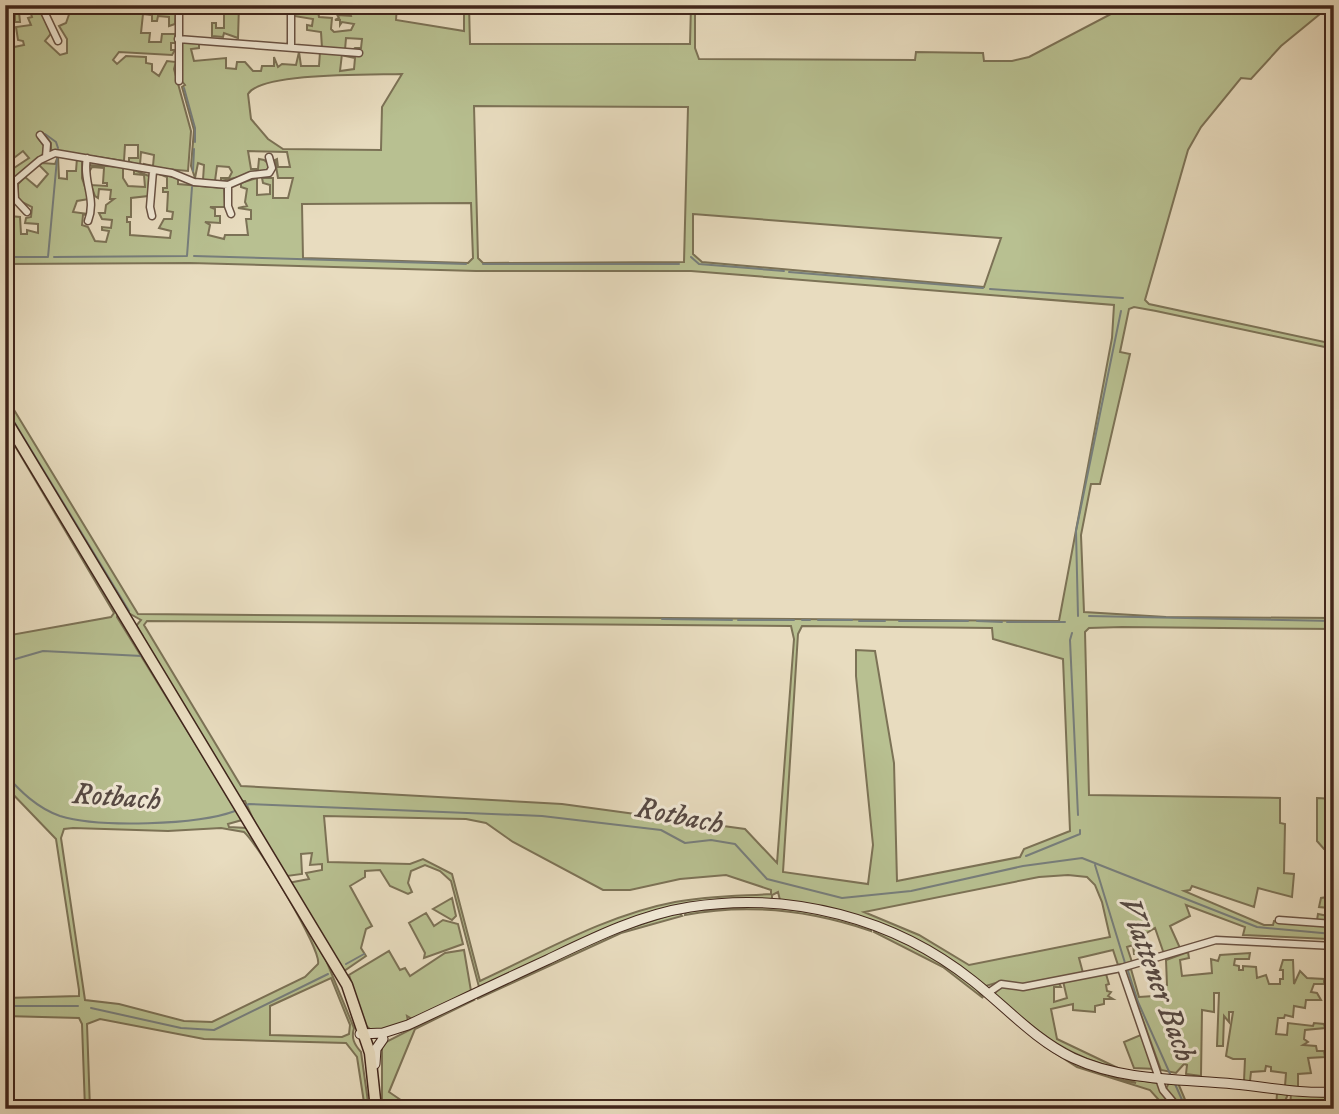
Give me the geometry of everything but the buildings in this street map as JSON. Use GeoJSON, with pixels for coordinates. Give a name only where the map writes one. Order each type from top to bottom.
{"type":"FeatureCollection","features":[{"type":"Feature","properties":{"kind":"main road"},"geometry":{"type":"LineString","coordinates":[[5,418],[321,943],[363,1040],[375,1090],[376,1109]]}},
{"type":"Feature","properties":{"kind":"main road"},"geometry":{"type":"LineString","coordinates":[[363,1040],[370,1109]]}},
{"type":"Feature","properties":{"kind":"street"},"geometry":{"type":"LineString","coordinates":[[5,10],[12,5]]}},
{"type":"Feature","properties":{"kind":"street"},"geometry":{"type":"LineString","coordinates":[[41,5],[58,41]]}},
{"type":"Feature","properties":{"kind":"street"},"geometry":{"type":"LineString","coordinates":[[179,5],[179,81]]}},
{"type":"Feature","properties":{"kind":"street"},"geometry":{"type":"LineString","coordinates":[[291,5],[291,47]]}},
{"type":"Feature","properties":{"kind":"street"},"geometry":{"type":"LineString","coordinates":[[178,39],[359,53]]}},
{"type":"Feature","properties":{"kind":"street"},"geometry":{"type":"LineString","coordinates":[[40,135],[47,144],[46,158]]}},
{"type":"Feature","properties":{"kind":"street"},"geometry":{"type":"LineString","coordinates":[[5,181],[14,182],[55,153],[172,173],[194,182],[228,184],[251,175],[269,173],[272,168],[269,157]]}},
{"type":"Feature","properties":{"kind":"street"},"geometry":{"type":"LineString","coordinates":[[87,158],[85,177],[92,197],[88,221]]}},
{"type":"Feature","properties":{"kind":"street"},"geometry":{"type":"LineString","coordinates":[[152,216],[150,207],[153,171]]}},
{"type":"Feature","properties":{"kind":"street"},"geometry":{"type":"LineString","coordinates":[[14,182],[15,200],[27,212]]}},
{"type":"Feature","properties":{"kind":"street"},"geometry":{"type":"LineString","coordinates":[[228,184],[228,206],[231,214]]}},
{"type":"Feature","properties":{"kind":"street"},"geometry":{"type":"LineString","coordinates":[[363,1040],[383,1039],[616,929],[666,912],[730,903],[808,907],[869,923],[937,955],[988,993],[1031,1030],[1073,1058],[1107,1070],[1334,1092]]}},
{"type":"Feature","properties":{"kind":"street"},"geometry":{"type":"LineString","coordinates":[[1279,920],[1333,933]]}},
{"type":"Feature","properties":{"kind":"street"},"geometry":{"type":"LineString","coordinates":[[988,993],[1001,984],[1023,987],[1125,967],[1216,940],[1333,933]]}},
{"type":"Feature","properties":{"kind":"street"},"geometry":{"type":"LineString","coordinates":[[1333,933],[1334,1036]]}},
{"type":"Feature","properties":{"kind":"street"},"geometry":{"type":"LineString","coordinates":[[1125,967],[1168,1077],[1163,1090],[1179,1109]]}},
{"type":"Feature","properties":{"kind":"street"},"geometry":{"type":"LineString","coordinates":[[363,1040],[408,1025]]}},
{"type":"Feature","properties":{"kind":"street"},"geometry":{"type":"LineString","coordinates":[[375,1090],[375,1055],[383,1039]]}},
{"type":"Feature","properties":{"kind":"green space"},"geometry":{"type":"Polygon","coordinates":[[[21,5],[40,5],[53,31],[45,41],[60,55],[67,53],[67,39],[59,26],[66,23],[72,6],[176,5],[175,24],[169,26],[169,17],[158,16],[157,21],[152,21],[152,15],[143,14],[141,33],[150,33],[149,42],[161,42],[162,34],[175,34],[175,43],[171,43],[171,50],[175,50],[172,55],[119,52],[113,60],[117,64],[126,56],[146,57],[146,63],[152,64],[152,71],[159,76],[167,61],[176,62],[174,69],[191,131],[188,171],[144,167],[144,164],[153,166],[154,155],[141,152],[140,165],[129,162],[129,158],[138,158],[138,145],[125,145],[124,161],[51,150],[51,143],[43,133],[38,138],[44,146],[43,154],[14,178],[14,168],[29,158],[23,151],[6,164],[5,178],[5,36],[11,35],[14,47],[24,45],[23,41],[18,40],[16,27],[31,25],[28,18],[32,17],[30,11],[19,12],[20,22],[15,22],[15,11],[21,5]]]}},
{"type":"Feature","properties":{"kind":"green space"},"geometry":{"type":"Polygon","coordinates":[[[224,5],[239,5],[238,38],[224,33],[223,37],[212,36],[212,23],[216,23],[216,28],[224,28],[224,5]]]}},
{"type":"Feature","properties":{"kind":"green space"},"geometry":{"type":"Polygon","coordinates":[[[311,5],[317,5],[319,17],[332,18],[331,29],[334,32],[351,30],[354,24],[342,22],[340,25],[340,20],[335,20],[339,18],[335,11],[338,15],[351,16],[349,8],[356,5],[365,13],[366,8],[375,9],[376,5],[397,5],[396,20],[464,31],[464,5],[469,5],[470,44],[690,44],[691,5],[695,5],[695,48],[699,59],[915,60],[916,52],[983,53],[984,61],[1012,61],[1029,57],[1128,5],[1331,5],[1281,46],[1251,79],[1241,78],[1201,127],[1188,150],[1145,300],[1149,304],[1334,344],[1334,349],[1156,311],[1134,307],[1129,309],[1120,352],[1130,354],[1100,484],[1091,484],[1081,535],[1084,612],[1166,617],[1334,618],[1334,629],[1122,627],[1089,628],[1085,632],[1089,795],[1280,798],[1280,823],[1285,824],[1284,873],[1294,874],[1292,897],[1258,888],[1254,907],[1192,886],[1190,890],[1184,891],[1264,925],[1273,925],[1274,921],[1327,926],[1328,939],[1243,935],[1245,927],[1186,905],[1190,916],[1170,926],[1180,948],[1164,954],[1155,928],[1137,939],[1141,949],[1138,954],[1134,954],[1133,945],[1127,947],[1132,962],[1118,965],[1113,950],[1079,958],[1083,973],[1019,985],[1002,981],[986,986],[919,942],[780,900],[778,892],[772,895],[772,900],[660,911],[479,987],[451,881],[440,871],[425,865],[411,871],[408,883],[412,892],[408,894],[390,886],[380,870],[365,871],[365,877],[350,886],[372,926],[366,929],[361,948],[366,956],[344,971],[288,883],[309,879],[306,873],[322,870],[322,864],[310,865],[312,853],[301,854],[302,874],[287,876],[261,837],[245,801],[241,801],[136,626],[141,620],[125,611],[5,411],[5,395],[138,614],[1059,621],[1112,338],[1114,305],[691,271],[476,271],[190,263],[5,264],[5,224],[9,224],[10,216],[20,217],[21,234],[27,234],[27,230],[38,233],[38,224],[25,223],[26,218],[31,217],[32,207],[18,200],[18,184],[25,177],[37,187],[48,174],[39,165],[55,164],[58,156],[59,178],[67,179],[67,171],[76,171],[77,158],[82,161],[82,178],[89,199],[77,201],[73,212],[88,214],[83,215],[82,225],[88,227],[95,241],[106,242],[109,231],[102,230],[102,227],[111,228],[112,220],[102,219],[99,213],[105,213],[106,205],[114,199],[110,199],[111,190],[99,189],[98,198],[95,196],[91,185],[107,186],[107,183],[103,183],[104,168],[92,167],[89,172],[89,165],[123,167],[123,178],[128,186],[145,187],[144,175],[134,174],[134,170],[149,176],[148,196],[131,198],[131,217],[127,217],[127,222],[130,222],[130,235],[170,238],[171,231],[159,228],[164,219],[172,219],[173,212],[167,211],[168,192],[163,192],[163,188],[167,188],[167,177],[159,174],[178,178],[178,184],[224,188],[225,207],[210,207],[215,209],[215,216],[220,216],[220,223],[205,222],[210,225],[208,235],[224,239],[225,235],[248,235],[246,219],[251,219],[251,210],[238,208],[247,206],[247,189],[241,187],[241,183],[257,178],[257,195],[270,194],[270,185],[263,183],[262,178],[273,178],[273,198],[288,198],[293,178],[278,178],[275,160],[277,159],[278,167],[290,167],[287,152],[248,151],[251,169],[258,169],[259,159],[269,164],[267,171],[221,181],[221,178],[229,178],[232,172],[229,167],[217,166],[215,181],[203,180],[204,165],[198,163],[195,178],[191,166],[194,130],[182,87],[185,85],[181,80],[181,42],[199,43],[199,48],[191,49],[194,61],[226,58],[226,68],[236,69],[237,62],[245,62],[253,71],[261,71],[262,66],[274,66],[274,57],[278,67],[282,64],[296,65],[299,52],[301,66],[319,66],[320,52],[342,54],[340,71],[354,69],[355,58],[345,56],[355,48],[361,48],[362,39],[346,38],[345,50],[322,48],[321,32],[307,30],[307,25],[312,26],[313,19],[294,16],[294,10],[311,11],[311,5]],[[402,74],[295,78],[257,87],[248,94],[251,119],[268,139],[283,149],[381,150],[382,107],[402,74]],[[474,106],[478,258],[483,263],[684,262],[688,107],[474,106]],[[471,203],[302,204],[303,258],[468,263],[473,258],[471,203]],[[693,214],[693,254],[702,262],[984,287],[1001,238],[693,214]],[[147,621],[144,625],[241,786],[562,804],[745,829],[777,863],[794,639],[791,626],[147,621]],[[802,626],[798,634],[783,872],[868,884],[873,845],[856,676],[856,650],[875,651],[894,763],[897,881],[1020,857],[1024,849],[1070,831],[1063,659],[993,639],[992,628],[802,626]],[[324,816],[328,862],[410,864],[423,859],[452,874],[480,981],[600,925],[649,908],[699,898],[771,894],[771,890],[726,875],[680,879],[630,890],[603,890],[513,842],[486,823],[466,819],[324,816]],[[1068,875],[1039,877],[864,912],[919,935],[969,965],[1110,937],[1095,885],[1087,877],[1068,875]]]}},
{"type":"Feature","properties":{"kind":"green space"},"geometry":{"type":"Polygon","coordinates":[[[5,424],[118,613],[117,617],[240,816],[242,820],[228,824],[229,827],[247,828],[326,960],[354,1028],[354,1041],[361,1052],[369,1109],[365,1109],[357,1057],[346,1043],[204,1039],[100,1019],[87,1024],[90,1109],[85,1109],[82,1024],[79,1018],[5,1016],[5,998],[79,996],[79,990],[56,839],[5,786],[5,636],[111,617],[114,613],[5,429],[5,424]],[[221,828],[168,831],[64,829],[61,838],[85,1000],[119,1004],[184,1021],[212,1022],[305,977],[318,964],[310,939],[288,897],[244,832],[221,828]],[[331,978],[270,1006],[270,1035],[342,1037],[349,1034],[350,1025],[331,978]]]}},
{"type":"Feature","properties":{"kind":"green space"},"geometry":{"type":"Polygon","coordinates":[[[1317,798],[1334,799],[1334,849],[1324,849],[1317,841],[1317,798]]]}},
{"type":"Feature","properties":{"kind":"green space"},"geometry":{"type":"Polygon","coordinates":[[[1328,897],[1328,901],[1334,903],[1331,920],[1317,920],[1318,914],[1328,916],[1329,908],[1319,907],[1321,898],[1328,897]]]}},
{"type":"Feature","properties":{"kind":"green space"},"geometry":{"type":"Polygon","coordinates":[[[452,898],[456,916],[452,920],[433,909],[452,898]]]}},
{"type":"Feature","properties":{"kind":"green space"},"geometry":{"type":"Polygon","coordinates":[[[765,906],[832,915],[871,928],[871,931],[825,918],[779,911],[732,909],[685,915],[686,911],[765,906]]]}},
{"type":"Feature","properties":{"kind":"green space"},"geometry":{"type":"Polygon","coordinates":[[[679,912],[682,916],[621,933],[477,999],[600,938],[679,912]]]}},
{"type":"Feature","properties":{"kind":"green space"},"geometry":{"type":"Polygon","coordinates":[[[426,913],[434,926],[443,920],[458,924],[463,944],[424,958],[425,953],[409,923],[426,913]]]}},
{"type":"Feature","properties":{"kind":"green space"},"geometry":{"type":"Polygon","coordinates":[[[876,930],[919,949],[951,968],[976,988],[983,998],[943,967],[874,932],[876,930]]]}},
{"type":"Feature","properties":{"kind":"green space"},"geometry":{"type":"Polygon","coordinates":[[[464,950],[471,991],[412,1019],[407,1016],[408,1021],[390,1029],[370,1029],[365,1025],[349,975],[389,951],[400,970],[405,968],[410,976],[445,953],[464,950]]]}},
{"type":"Feature","properties":{"kind":"green space"},"geometry":{"type":"Polygon","coordinates":[[[1188,952],[1189,958],[1180,960],[1182,976],[1212,973],[1211,959],[1218,961],[1220,955],[1250,953],[1249,959],[1235,959],[1234,965],[1239,966],[1239,970],[1243,970],[1243,966],[1256,967],[1257,978],[1266,975],[1269,984],[1280,984],[1280,979],[1283,979],[1283,970],[1280,970],[1283,960],[1293,960],[1294,984],[1300,971],[1307,978],[1324,979],[1324,984],[1314,984],[1311,992],[1317,993],[1321,1000],[1306,1000],[1305,1008],[1294,1006],[1293,1017],[1285,1015],[1284,1018],[1278,1018],[1276,1034],[1287,1035],[1288,1023],[1313,1026],[1314,1023],[1324,1024],[1325,1028],[1305,1030],[1304,1039],[1308,1042],[1303,1045],[1316,1046],[1317,1051],[1324,1051],[1325,1057],[1308,1058],[1311,1073],[1298,1074],[1298,1087],[1285,1086],[1286,1073],[1271,1071],[1271,1067],[1266,1066],[1265,1071],[1251,1072],[1250,1081],[1244,1081],[1245,1059],[1226,1056],[1233,1012],[1229,1012],[1229,1022],[1224,1016],[1223,1046],[1217,1046],[1219,993],[1214,993],[1214,1012],[1202,1010],[1201,1076],[1186,1074],[1187,1065],[1184,1064],[1176,1073],[1161,1070],[1125,971],[1131,969],[1139,997],[1154,996],[1151,976],[1156,975],[1157,986],[1167,985],[1166,960],[1188,952]]]}},
{"type":"Feature","properties":{"kind":"green space"},"geometry":{"type":"Polygon","coordinates":[[[1106,974],[1109,984],[1106,985],[1107,991],[1111,992],[1108,996],[1113,999],[1104,999],[1104,1004],[1095,1006],[1095,1012],[1073,1010],[1073,1004],[1051,1009],[1057,1039],[1122,1070],[1068,1050],[994,995],[999,987],[1059,983],[1061,987],[1054,987],[1054,1002],[1067,998],[1063,981],[1106,974]]]}},
{"type":"Feature","properties":{"kind":"green space"},"geometry":{"type":"Polygon","coordinates":[[[472,998],[474,1000],[415,1029],[389,1092],[414,1109],[382,1109],[382,1044],[472,998]]]}},
{"type":"Feature","properties":{"kind":"green space"},"geometry":{"type":"Polygon","coordinates":[[[1143,1034],[1155,1069],[1134,1068],[1124,1042],[1143,1034]]]}},
{"type":"Feature","properties":{"kind":"green space"},"geometry":{"type":"Polygon","coordinates":[[[1044,1046],[1119,1079],[1136,1083],[1125,1078],[1158,1083],[1175,1109],[1167,1109],[1150,1090],[1077,1067],[1044,1046]]]}},
{"type":"Feature","properties":{"kind":"green space"},"geometry":{"type":"Polygon","coordinates":[[[1169,1082],[1178,1083],[1189,1109],[1181,1109],[1166,1089],[1169,1082]]]}},
{"type":"Feature","properties":{"kind":"green space"},"geometry":{"type":"Polygon","coordinates":[[[1277,1093],[1288,1094],[1283,1106],[1290,1106],[1291,1094],[1329,1097],[1329,1105],[1334,1109],[1276,1109],[1277,1093]]]}},
{"type":"Feature","properties":{"kind":"waterway"},"geometry":{"type":"LineString","coordinates":[[184,88],[195,128],[195,142]]}},
{"type":"Feature","properties":{"kind":"waterway"},"geometry":{"type":"LineString","coordinates":[[45,134],[56,142],[58,148]]}},
{"type":"Feature","properties":{"kind":"waterway"},"geometry":{"type":"LineString","coordinates":[[193,171],[194,149]]}},
{"type":"Feature","properties":{"kind":"waterway"},"geometry":{"type":"LineString","coordinates":[[5,257],[48,257],[57,159]]}},
{"type":"Feature","properties":{"kind":"waterway"},"geometry":{"type":"LineString","coordinates":[[54,257],[187,256],[192,187]]}},
{"type":"Feature","properties":{"kind":"waterway"},"geometry":{"type":"LineString","coordinates":[[194,256],[466,264]]}},
{"type":"Feature","properties":{"kind":"waterway"},"geometry":{"type":"LineString","coordinates":[[691,257],[699,264],[784,271]]}},
{"type":"Feature","properties":{"kind":"waterway"},"geometry":{"type":"LineString","coordinates":[[483,264],[679,264]]}},
{"type":"Feature","properties":{"kind":"waterway"},"geometry":{"type":"LineString","coordinates":[[789,272],[983,288]]}},
{"type":"Feature","properties":{"kind":"waterway"},"geometry":{"type":"LineString","coordinates":[[990,289],[1123,298]]}},
{"type":"Feature","properties":{"kind":"waterway"},"geometry":{"type":"LineString","coordinates":[[1078,616],[1076,531],[1121,311]]}},
{"type":"Feature","properties":{"kind":"waterway"},"geometry":{"type":"LineString","coordinates":[[5,407],[129,611]]}},
{"type":"Feature","properties":{"kind":"waterway"},"geometry":{"type":"LineString","coordinates":[[1089,616],[1334,621]]}},
{"type":"Feature","properties":{"kind":"waterway"},"geometry":{"type":"LineString","coordinates":[[662,619],[732,620]]}},
{"type":"Feature","properties":{"kind":"waterway"},"geometry":{"type":"LineString","coordinates":[[738,620],[794,620]]}},
{"type":"Feature","properties":{"kind":"waterway"},"geometry":{"type":"LineString","coordinates":[[802,620],[810,620]]}},
{"type":"Feature","properties":{"kind":"waterway"},"geometry":{"type":"LineString","coordinates":[[818,620],[852,620]]}},
{"type":"Feature","properties":{"kind":"waterway"},"geometry":{"type":"LineString","coordinates":[[859,621],[885,621]]}},
{"type":"Feature","properties":{"kind":"waterway"},"geometry":{"type":"LineString","coordinates":[[899,621],[968,621]]}},
{"type":"Feature","properties":{"kind":"waterway"},"geometry":{"type":"LineString","coordinates":[[977,621],[1002,622]]}},
{"type":"Feature","properties":{"kind":"waterway"},"geometry":{"type":"LineString","coordinates":[[1007,622],[1065,622]]}},
{"type":"Feature","properties":{"kind":"waterway"},"geometry":{"type":"LineString","coordinates":[[137,627],[143,636]]}},
{"type":"Feature","properties":{"kind":"waterway"},"geometry":{"type":"LineString","coordinates":[[1072,633],[1070,640],[1078,815]]}},
{"type":"Feature","properties":{"kind":"waterway"},"geometry":{"type":"LineString","coordinates":[[5,662],[43,651],[142,656]]}},
{"type":"Feature","properties":{"kind":"waterway","name":"Rotbach"},"geometry":{"type":"LineString","coordinates":[[5,774],[36,804],[60,816],[77,820],[173,822],[235,811]]}},
{"type":"Feature","properties":{"kind":"waterway","name":"Rotbach"},"geometry":{"type":"LineString","coordinates":[[243,807],[249,804],[542,816],[661,830],[685,843],[711,840],[735,844],[767,879],[842,898],[911,891],[1023,866],[1082,858],[1257,927],[1333,934]]}},
{"type":"Feature","properties":{"kind":"waterway"},"geometry":{"type":"LineString","coordinates":[[1026,856],[1080,834],[1080,830]]}},
{"type":"Feature","properties":{"kind":"waterway","name":"Vlattener Bach"},"geometry":{"type":"LineString","coordinates":[[1095,865],[1125,963]]}},
{"type":"Feature","properties":{"kind":"waterway"},"geometry":{"type":"LineString","coordinates":[[346,964],[364,954]]}},
{"type":"Feature","properties":{"kind":"waterway","name":"Vlattener Bach"},"geometry":{"type":"LineString","coordinates":[[1127,968],[1138,1002],[1171,1076]]}},
{"type":"Feature","properties":{"kind":"waterway"},"geometry":{"type":"LineString","coordinates":[[91,1008],[181,1028],[214,1030],[328,974]]}},
{"type":"Feature","properties":{"kind":"waterway"},"geometry":{"type":"LineString","coordinates":[[5,1006],[78,1006]]}},
{"type":"Feature","properties":{"kind":"waterway","name":"Vlattener Bach"},"geometry":{"type":"LineString","coordinates":[[1175,1084],[1186,1109]]}}]}
